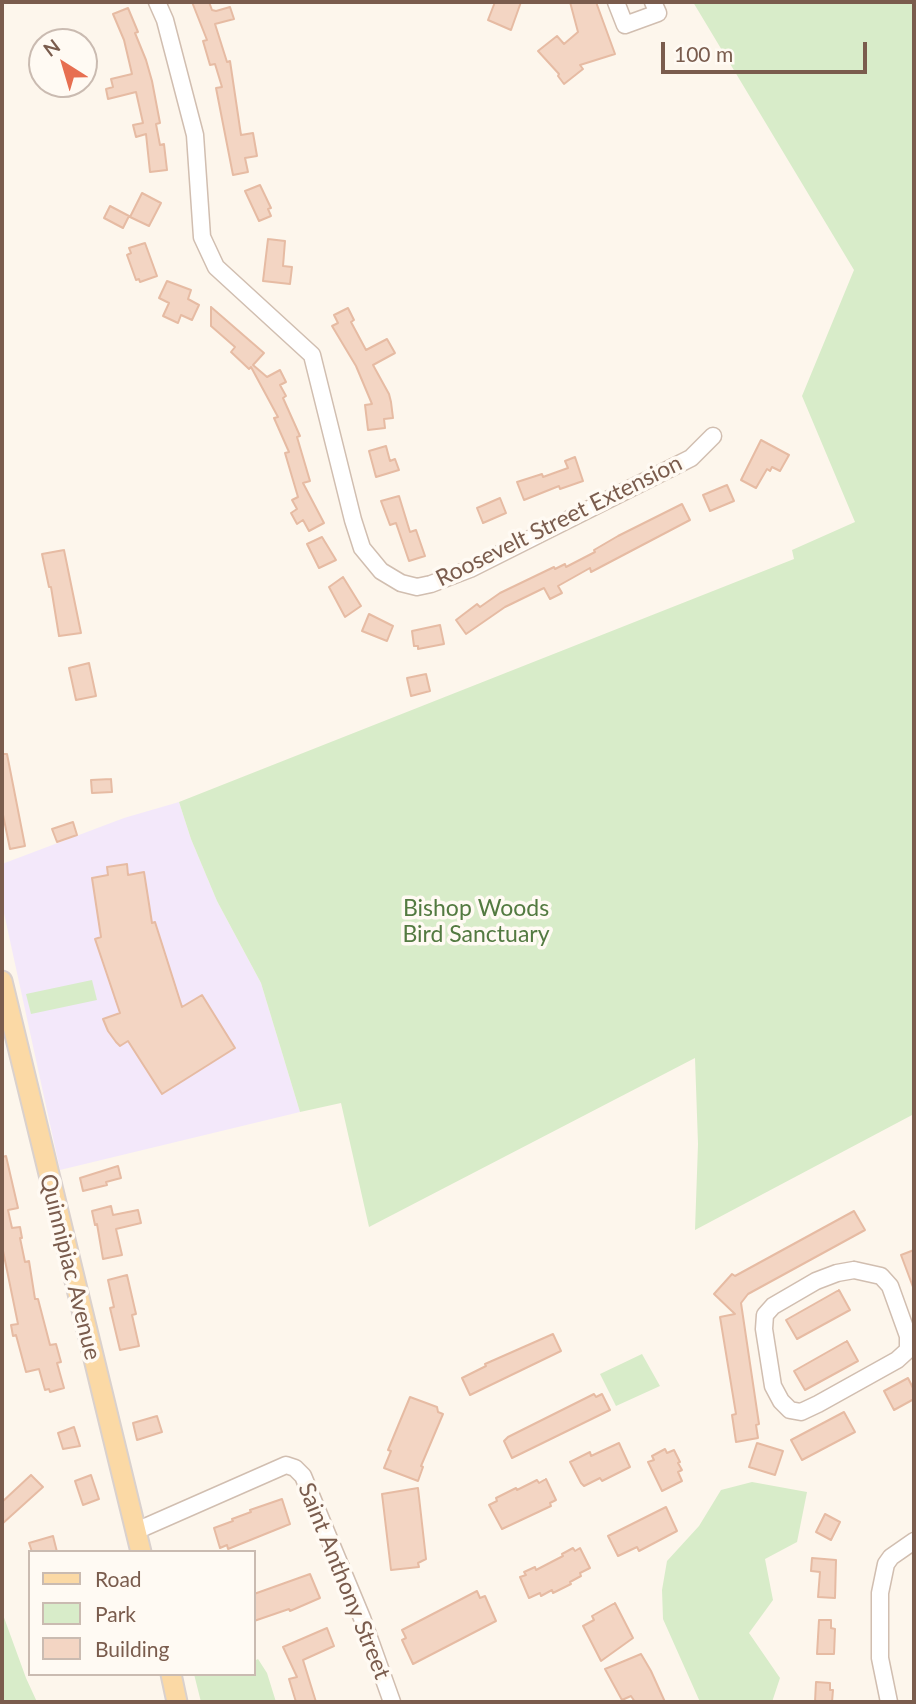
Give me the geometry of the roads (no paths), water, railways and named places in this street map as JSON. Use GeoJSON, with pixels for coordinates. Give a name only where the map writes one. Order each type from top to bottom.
{"type":"FeatureCollection","features":[{"type":"Feature","properties":{"kind":"main road","name":"Quinnipiac Avenue"},"geometry":{"type":"LineString","coordinates":[[2,981],[9,1048],[141,1550]]}},
{"type":"Feature","properties":{"kind":"main road"},"geometry":{"type":"LineString","coordinates":[[171,1676],[177,1702]]}},
{"type":"Feature","properties":{"kind":"street","name":"Roosevelt Street Extension"},"geometry":{"type":"LineString","coordinates":[[157,2],[165,20],[195,135],[202,237],[216,267],[312,355],[353,520],[362,548],[381,571],[401,583],[416,587],[470,569],[691,458],[713,436]]}},
{"type":"Feature","properties":{"kind":"street"},"geometry":{"type":"LineString","coordinates":[[616,2],[625,26],[658,13],[653,2]]}},
{"type":"Feature","properties":{"kind":"street"},"geometry":{"type":"LineString","coordinates":[[854,1270],[881,1276],[890,1286],[911,1351],[818,1404],[801,1412],[790,1410],[781,1401],[774,1386],[764,1329],[765,1315],[773,1306],[837,1272],[854,1270]]}},
{"type":"Feature","properties":{"kind":"street","name":"Saint Anthony Street"},"geometry":{"type":"LineString","coordinates":[[136,1531],[286,1465],[295,1468],[303,1476],[362,1618],[392,1702]]}},
{"type":"Feature","properties":{"kind":"street"},"geometry":{"type":"LineString","coordinates":[[889,1702],[880,1658],[880,1593],[886,1564],[891,1557],[914,1541]]}},
{"type":"Feature","properties":{"kind":"park label","name":"Bishop Woods Bird Sanctuary"},"geometry":{"type":"Point","coordinates":[476,922]}}]}
